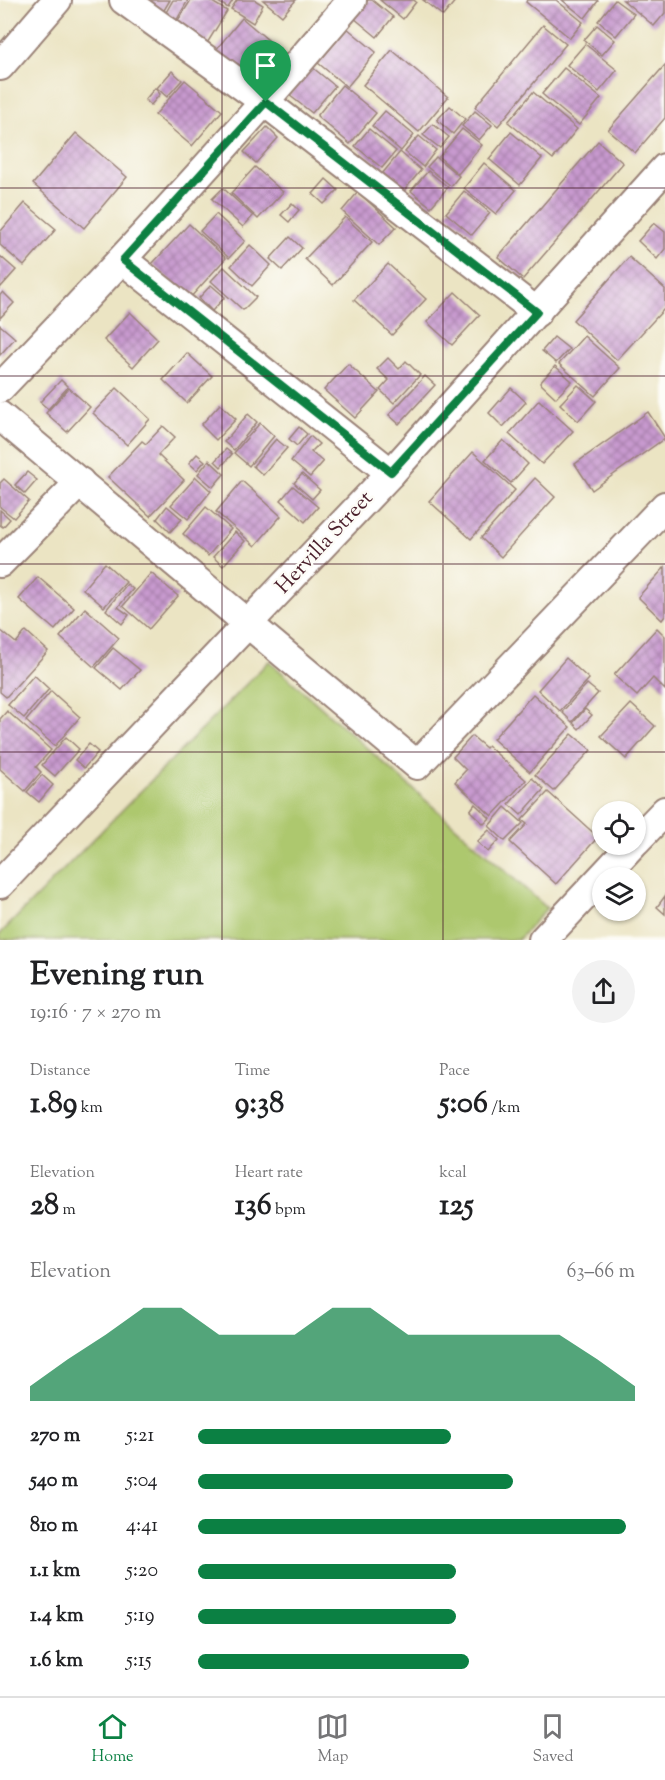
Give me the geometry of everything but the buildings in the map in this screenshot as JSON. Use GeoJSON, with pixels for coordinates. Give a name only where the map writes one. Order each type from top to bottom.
{"type":"FeatureCollection","features":[{"type":"Feature","properties":{"kind":"street"},"geometry":{"type":"LineString","coordinates":[[0,66],[57,0]]}},
{"type":"Feature","properties":{"kind":"street"},"geometry":{"type":"LineString","coordinates":[[124,0],[266,102],[537,312]]}},
{"type":"Feature","properties":{"kind":"street"},"geometry":{"type":"LineString","coordinates":[[0,388],[123,260],[266,102],[352,0]]}},
{"type":"Feature","properties":{"kind":"street","name":"Hervilla Street"},"geometry":{"type":"LineString","coordinates":[[0,884],[391,472],[665,168]]}},
{"type":"Feature","properties":{"kind":"street"},"geometry":{"type":"LineString","coordinates":[[123,260],[391,472]]}},
{"type":"Feature","properties":{"kind":"street"},"geometry":{"type":"LineString","coordinates":[[0,416],[417,765],[665,506]]}},
{"type":"Feature","properties":{"kind":"street"},"geometry":{"type":"LineString","coordinates":[[0,563],[80,482]]}},
{"type":"Feature","properties":{"kind":"street"},"geometry":{"type":"LineString","coordinates":[[646,831],[665,811]]}},
{"type":"Feature","properties":{"kind":"street"},"geometry":{"type":"LineString","coordinates":[[543,940],[623,855]]}},
{"type":"Feature","properties":{"kind":"green space"},"geometry":{"type":"Polygon","coordinates":[[[269,661],[547,908],[518,940],[0,940],[0,934],[269,661]]]}},
{"type":"Feature","properties":{"kind":"route"},"geometry":{"type":"LineString","coordinates":[[266,102],[537,312],[391,472],[123,260],[266,102]]}}]}
